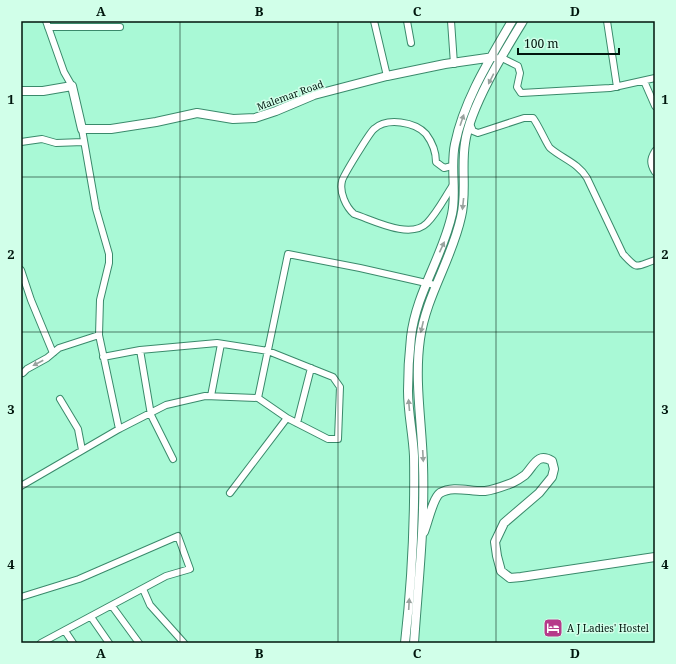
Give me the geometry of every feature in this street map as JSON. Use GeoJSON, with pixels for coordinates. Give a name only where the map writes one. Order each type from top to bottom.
{"type":"FeatureCollection","features":[{"type":"Feature","properties":{"kind":"main road"},"geometry":{"type":"LineString","coordinates":[[404,643],[408,609],[413,501],[414,454],[408,392],[411,335],[427,283],[446,238],[453,213],[452,166],[455,143],[463,118],[491,57],[512,21]]}},
{"type":"Feature","properties":{"kind":"main road"},"geometry":{"type":"LineString","coordinates":[[414,643],[423,502],[423,466],[417,371],[422,325],[435,285],[456,235],[461,219],[464,202],[465,143],[470,124],[478,104],[523,21]]}},
{"type":"Feature","properties":{"kind":"main road","name":"Malemar Road"},"geometry":{"type":"LineString","coordinates":[[82,129],[111,129],[156,122],[197,113],[233,119],[255,118],[314,95],[387,76],[491,57],[502,58]]}},
{"type":"Feature","properties":{"kind":"main road"},"geometry":{"type":"LineString","coordinates":[[21,91],[43,91],[72,86],[82,129]]}},
{"type":"Feature","properties":{"kind":"main road"},"geometry":{"type":"LineString","coordinates":[[422,536],[428,524],[436,497],[442,492],[458,489],[486,491],[494,489],[524,476],[535,461],[541,457],[546,457],[552,461],[554,469],[552,477],[539,493],[504,522],[495,542],[496,556],[504,574],[510,578],[520,577],[655,557]]}},
{"type":"Feature","properties":{"kind":"main road"},"geometry":{"type":"LineString","coordinates":[[413,501],[423,502]]}},
{"type":"Feature","properties":{"kind":"street"},"geometry":{"type":"LineString","coordinates":[[374,21],[387,76]]}},
{"type":"Feature","properties":{"kind":"street"},"geometry":{"type":"LineString","coordinates":[[407,21],[411,43]]}},
{"type":"Feature","properties":{"kind":"street"},"geometry":{"type":"LineString","coordinates":[[451,21],[454,64]]}},
{"type":"Feature","properties":{"kind":"street"},"geometry":{"type":"LineString","coordinates":[[607,21],[617,87]]}},
{"type":"Feature","properties":{"kind":"street"},"geometry":{"type":"LineString","coordinates":[[72,86],[64,72],[47,24],[120,27]]}},
{"type":"Feature","properties":{"kind":"street"},"geometry":{"type":"LineString","coordinates":[[502,58],[518,66],[520,74],[517,87],[521,93],[534,94],[617,87],[655,78]]}},
{"type":"Feature","properties":{"kind":"street"},"geometry":{"type":"LineString","coordinates":[[644,81],[655,106]]}},
{"type":"Feature","properties":{"kind":"street"},"geometry":{"type":"LineString","coordinates":[[470,124],[473,130],[478,133],[524,118],[533,118],[540,128],[549,147],[581,168],[623,254],[629,262],[633,266],[638,266],[655,260]]}},
{"type":"Feature","properties":{"kind":"street"},"geometry":{"type":"LineString","coordinates":[[452,166],[444,168],[436,162],[436,154],[425,133],[399,122],[386,123],[375,128],[342,180],[342,192],[348,208],[354,214],[403,231],[416,229],[427,224],[453,185]]}},
{"type":"Feature","properties":{"kind":"street"},"geometry":{"type":"LineString","coordinates":[[82,129],[96,209],[109,258],[100,300],[99,335],[119,429]]}},
{"type":"Feature","properties":{"kind":"street"},"geometry":{"type":"LineString","coordinates":[[21,142],[42,139],[56,143],[84,142]]}},
{"type":"Feature","properties":{"kind":"street"},"geometry":{"type":"LineString","coordinates":[[655,151],[651,157],[651,164],[655,172]]}},
{"type":"Feature","properties":{"kind":"street"},"geometry":{"type":"LineString","coordinates":[[258,398],[288,254],[435,285]]}},
{"type":"Feature","properties":{"kind":"street"},"geometry":{"type":"LineString","coordinates":[[21,270],[23,282],[53,353]]}},
{"type":"Feature","properties":{"kind":"street"},"geometry":{"type":"LineString","coordinates":[[23,373],[26,369],[60,348],[99,335]]}},
{"type":"Feature","properties":{"kind":"street"},"geometry":{"type":"LineString","coordinates":[[21,486],[150,412],[166,406],[205,396],[258,398],[287,418],[328,439],[338,439],[340,388],[333,377],[268,351],[221,344],[140,350],[103,357]]}},
{"type":"Feature","properties":{"kind":"street"},"geometry":{"type":"LineString","coordinates":[[211,396],[221,344]]}},
{"type":"Feature","properties":{"kind":"street"},"geometry":{"type":"LineString","coordinates":[[140,350],[150,412],[173,459]]}},
{"type":"Feature","properties":{"kind":"street"},"geometry":{"type":"LineString","coordinates":[[297,423],[311,368]]}},
{"type":"Feature","properties":{"kind":"street"},"geometry":{"type":"LineString","coordinates":[[60,399],[78,429],[82,450]]}},
{"type":"Feature","properties":{"kind":"street"},"geometry":{"type":"LineString","coordinates":[[230,493],[287,418]]}},
{"type":"Feature","properties":{"kind":"street"},"geometry":{"type":"LineString","coordinates":[[21,597],[78,579],[178,536],[190,569],[166,576],[65,631],[49,642],[41,643]]}},
{"type":"Feature","properties":{"kind":"street"},"geometry":{"type":"LineString","coordinates":[[143,589],[150,605],[184,643]]}},
{"type":"Feature","properties":{"kind":"street"},"geometry":{"type":"LineString","coordinates":[[112,606],[138,643]]}},
{"type":"Feature","properties":{"kind":"street"},"geometry":{"type":"LineString","coordinates":[[91,617],[109,643]]}},
{"type":"Feature","properties":{"kind":"street"},"geometry":{"type":"LineString","coordinates":[[65,631],[73,643]]}},
{"type":"Feature","properties":{"kind":"place","name":"A J Ladies' Hostel"},"geometry":{"type":"Point","coordinates":[553,628]}}]}
